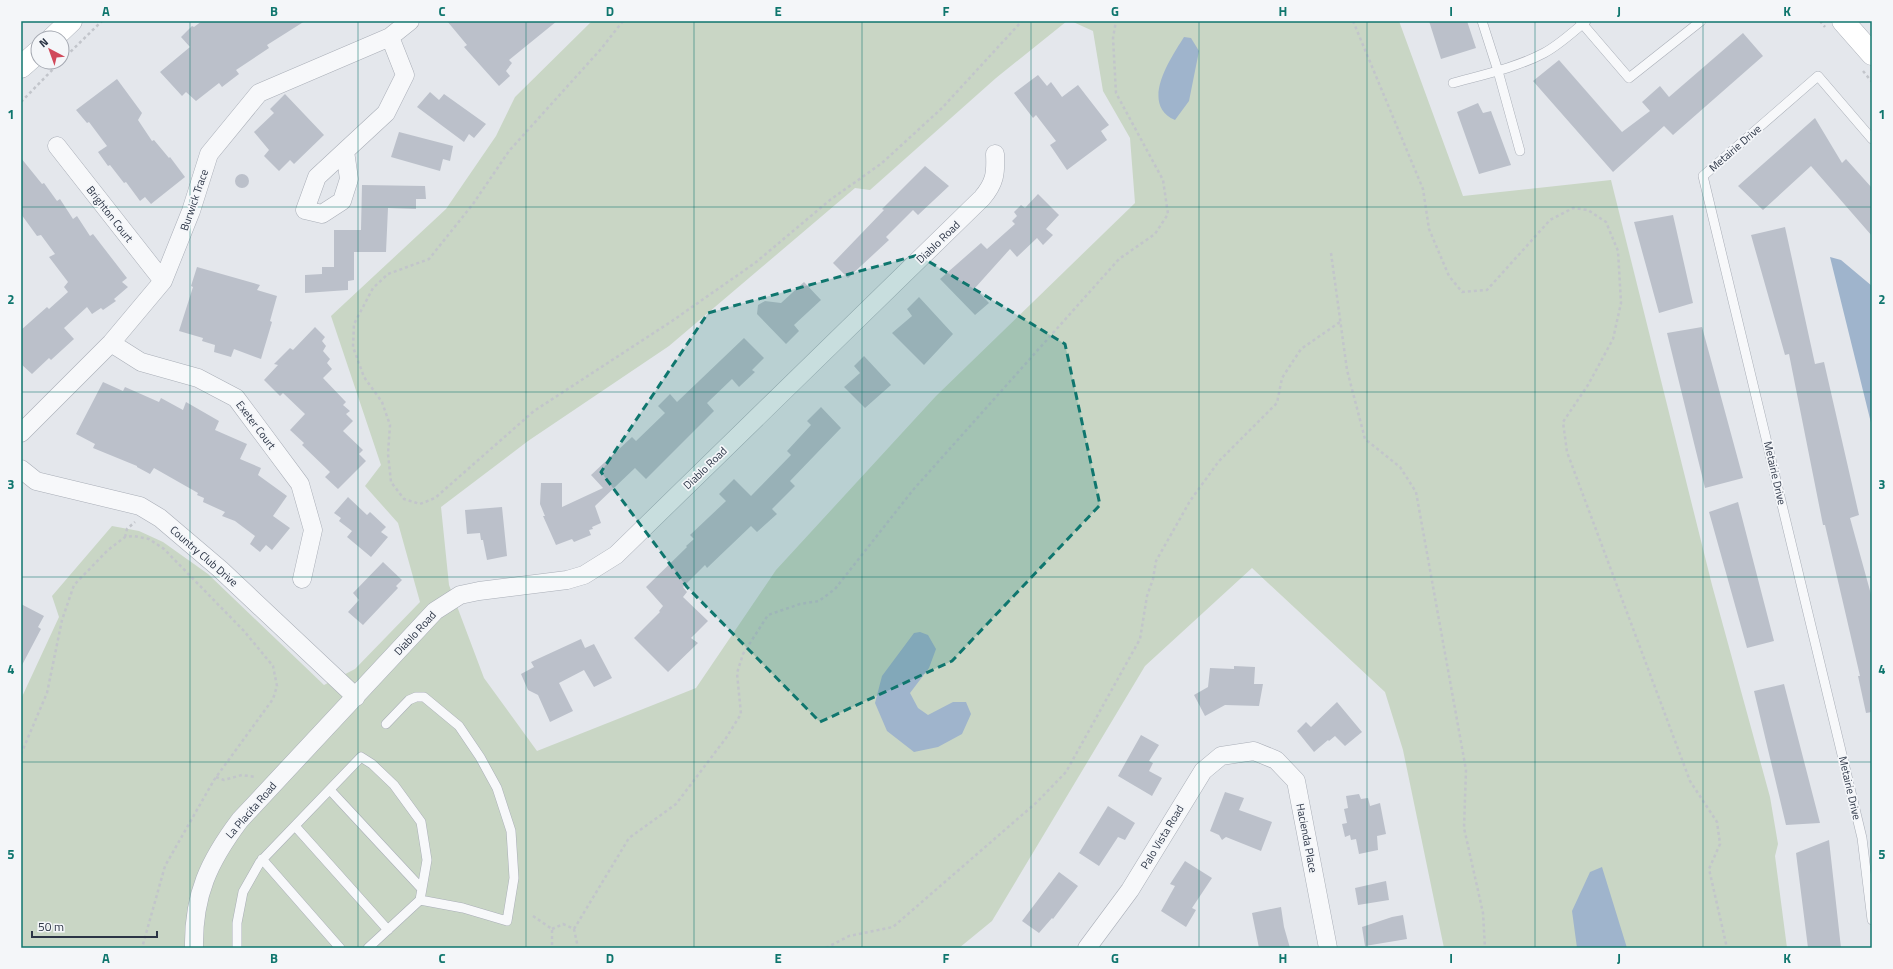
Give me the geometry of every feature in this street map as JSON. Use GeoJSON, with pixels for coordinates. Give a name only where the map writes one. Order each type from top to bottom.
{"type":"FeatureCollection","features":[{"type":"Feature","properties":{"kind":"main road"},"geometry":{"type":"LineString","coordinates":[[61,30],[71,21]]}},
{"type":"Feature","properties":{"kind":"main road"},"geometry":{"type":"LineString","coordinates":[[1843,21],[1872,54]]}},
{"type":"Feature","properties":{"kind":"main road"},"geometry":{"type":"LineString","coordinates":[[21,68],[30,60]]}},
{"type":"Feature","properties":{"kind":"street","name":"Burwick Trace"},"geometry":{"type":"LineString","coordinates":[[21,433],[111,343],[163,281],[191,211],[209,154],[259,93],[390,37],[410,21]]}},
{"type":"Feature","properties":{"kind":"street"},"geometry":{"type":"LineString","coordinates":[[345,151],[386,113],[405,76],[390,37]]}},
{"type":"Feature","properties":{"kind":"street","name":"Brighton Court"},"geometry":{"type":"LineString","coordinates":[[57,146],[163,281]]}},
{"type":"Feature","properties":{"kind":"street","name":"Diablo Road"},"geometry":{"type":"LineString","coordinates":[[356,697],[435,611],[460,595],[479,591],[567,580],[591,571],[616,555],[982,198],[991,187],[996,170],[995,154]]}},
{"type":"Feature","properties":{"kind":"street","name":"Exeter Court"},"geometry":{"type":"LineString","coordinates":[[111,343],[141,362],[198,378],[236,398],[300,484],[313,530],[302,579]]}},
{"type":"Feature","properties":{"kind":"street","name":"Country Club Drive"},"geometry":{"type":"LineString","coordinates":[[21,469],[36,480],[140,506],[160,518],[220,568],[356,697]]}},
{"type":"Feature","properties":{"kind":"street","name":"La Placita Road"},"geometry":{"type":"LineString","coordinates":[[194,948],[193,926],[197,904],[213,859],[240,820],[356,697]]}},
{"type":"Feature","properties":{"kind":"street","name":"Palo Vista Road"},"geometry":{"type":"LineString","coordinates":[[1087,948],[1130,890],[1203,771],[1221,756],[1254,751]]}},
{"type":"Feature","properties":{"kind":"street","name":"Hacienda Place"},"geometry":{"type":"LineString","coordinates":[[1254,751],[1276,760],[1296,781],[1328,948]]}},
{"type":"Feature","properties":{"kind":"lane"},"geometry":{"type":"LineString","coordinates":[[1482,21],[1498,71],[1520,151]]}},
{"type":"Feature","properties":{"kind":"lane"},"geometry":{"type":"LineString","coordinates":[[1453,83],[1498,71],[1544,53],[1583,22],[1629,78],[1701,21]]}},
{"type":"Feature","properties":{"kind":"lane","name":"Metairie Drive"},"geometry":{"type":"LineString","coordinates":[[1872,139],[1818,76],[1703,176],[1862,838],[1872,920]]}},
{"type":"Feature","properties":{"kind":"lane"},"geometry":{"type":"LineString","coordinates":[[386,724],[409,700],[416,697],[424,698],[459,726],[480,757],[497,788],[511,831],[514,878],[507,921],[463,908],[420,900]]}},
{"type":"Feature","properties":{"kind":"lane"},"geometry":{"type":"LineString","coordinates":[[237,948],[236,923],[242,892],[262,859],[361,757],[372,764],[394,785],[421,822],[427,860],[420,900],[368,948]]}},
{"type":"Feature","properties":{"kind":"lane"},"geometry":{"type":"LineString","coordinates":[[330,790],[422,889]]}},
{"type":"Feature","properties":{"kind":"lane"},"geometry":{"type":"LineString","coordinates":[[295,826],[388,930]]}},
{"type":"Feature","properties":{"kind":"lane"},"geometry":{"type":"LineString","coordinates":[[262,859],[340,948]]}},
{"type":"Feature","properties":{"kind":"path"},"geometry":{"type":"LineString","coordinates":[[70,52],[102,21]]}},
{"type":"Feature","properties":{"kind":"path"},"geometry":{"type":"LineString","coordinates":[[623,21],[601,49],[509,152],[473,204],[429,259],[388,274],[373,288],[354,324],[353,347],[358,362],[364,377],[382,402],[390,424],[388,454],[391,482],[404,499],[420,504],[435,498],[534,410],[672,321],[755,263],[830,200],[882,163],[942,108],[1022,21]]}},
{"type":"Feature","properties":{"kind":"path"},"geometry":{"type":"LineString","coordinates":[[578,948],[574,929],[629,838],[676,804],[726,738],[741,714],[737,673],[743,654],[768,615],[800,604],[819,602],[835,589],[913,490],[1119,259],[1155,234],[1168,214],[1163,180],[1116,93],[1113,38],[1116,21]]}},
{"type":"Feature","properties":{"kind":"path"},"geometry":{"type":"LineString","coordinates":[[1353,21],[1423,189],[1430,229],[1449,276],[1462,292],[1487,290],[1550,220],[1572,208],[1588,210],[1606,222],[1618,251],[1621,303],[1613,339],[1588,385],[1563,422],[1567,452],[1690,781],[1717,822],[1720,844],[1709,869],[1727,948]]}},
{"type":"Feature","properties":{"kind":"path"},"geometry":{"type":"LineString","coordinates":[[21,102],[52,70]]}},
{"type":"Feature","properties":{"kind":"path"},"geometry":{"type":"LineString","coordinates":[[1331,253],[1347,370],[1365,439],[1400,468],[1416,492],[1466,770],[1464,828],[1483,913],[1485,948]]}},
{"type":"Feature","properties":{"kind":"path"},"geometry":{"type":"LineString","coordinates":[[826,948],[849,936],[893,927],[1037,802],[1066,772],[1140,639],[1147,596],[1153,579],[1156,561],[1190,501],[1219,461],[1277,403],[1282,378],[1301,349],[1340,322]]}},
{"type":"Feature","properties":{"kind":"path"},"geometry":{"type":"LineString","coordinates":[[21,754],[47,693],[62,620],[74,585],[108,550],[125,537],[134,536],[149,539],[164,549],[244,631],[273,666],[277,686],[273,698],[216,777],[165,866],[142,948]]}},
{"type":"Feature","properties":{"kind":"path"},"geometry":{"type":"LineString","coordinates":[[216,777],[224,780],[242,775],[263,778],[276,782]]}},
{"type":"Feature","properties":{"kind":"path"},"geometry":{"type":"LineString","coordinates":[[533,916],[552,929]]}},
{"type":"Feature","properties":{"kind":"path"},"geometry":{"type":"LineString","coordinates":[[552,929],[563,924],[574,929]]}},
{"type":"Feature","properties":{"kind":"path"},"geometry":{"type":"LineString","coordinates":[[552,929],[552,948]]}},
{"type":"Feature","properties":{"kind":"highlighted area"},"geometry":{"type":"Polygon","coordinates":[[[918,255],[1065,344],[1100,505],[952,661],[820,722],[687,587],[601,472],[708,313],[918,255]]]}},
{"type":"Feature","properties":{"kind":"green space"},"geometry":{"type":"Polygon","coordinates":[[[592,21],[1067,21],[996,78],[870,190],[855,188],[669,346],[528,441],[441,507],[449,585],[484,678],[537,751],[696,688],[776,570],[936,396],[1135,203],[1130,138],[1103,91],[1093,31],[1071,21],[1399,21],[1463,196],[1611,180],[1712,585],[1770,797],[1778,844],[1775,856],[1787,948],[1444,948],[1403,750],[1385,692],[1252,568],[1145,666],[992,921],[959,948],[21,948],[21,699],[59,617],[52,596],[112,526],[139,531],[163,542],[208,574],[324,685],[355,669],[420,602],[398,523],[365,486],[381,465],[331,316],[446,209],[496,136],[515,97],[592,21]]]}},
{"type":"Feature","properties":{"kind":"water"},"geometry":{"type":"Polygon","coordinates":[[[1184,37],[1191,38],[1199,51],[1189,101],[1175,120],[1165,113],[1159,103],[1159,92],[1161,80],[1166,68],[1184,37]]]}},
{"type":"Feature","properties":{"kind":"water"},"geometry":{"type":"Polygon","coordinates":[[[1830,257],[1841,260],[1872,286],[1872,427],[1830,257]]]}},
{"type":"Feature","properties":{"kind":"water"},"geometry":{"type":"Polygon","coordinates":[[[920,632],[928,635],[936,649],[929,668],[910,693],[918,708],[928,715],[953,702],[966,702],[971,714],[962,734],[938,747],[914,752],[887,731],[875,703],[882,676],[914,633],[920,632]]]}},
{"type":"Feature","properties":{"kind":"water"},"geometry":{"type":"Polygon","coordinates":[[[1602,867],[1627,948],[1577,948],[1572,911],[1590,872],[1602,867]]]}},
{"type":"Feature","properties":{"kind":"building"},"geometry":{"type":"Polygon","coordinates":[[[202,21],[305,21],[267,45],[269,48],[236,70],[239,74],[222,87],[219,83],[196,101],[186,92],[182,96],[160,72],[190,47],[181,37],[192,26],[194,27],[202,21]]]}},
{"type":"Feature","properties":{"kind":"building"},"geometry":{"type":"Polygon","coordinates":[[[447,21],[557,21],[509,60],[512,63],[506,71],[510,76],[499,86],[464,47],[467,45],[447,21]]]}},
{"type":"Feature","properties":{"kind":"building"},"geometry":{"type":"Polygon","coordinates":[[[1429,21],[1467,21],[1476,48],[1441,59],[1429,21]]]}},
{"type":"Feature","properties":{"kind":"building"},"geometry":{"type":"Polygon","coordinates":[[[1743,33],[1763,56],[1673,135],[1664,126],[1613,172],[1533,81],[1559,60],[1622,132],[1650,111],[1642,102],[1660,86],[1669,97],[1743,33]]]}},
{"type":"Feature","properties":{"kind":"building"},"geometry":{"type":"Polygon","coordinates":[[[1038,75],[1047,86],[1051,82],[1062,97],[1078,85],[1109,125],[1101,131],[1107,140],[1067,170],[1050,145],[1056,141],[1036,115],[1033,118],[1014,93],[1038,75]]]}},
{"type":"Feature","properties":{"kind":"building"},"geometry":{"type":"Polygon","coordinates":[[[117,79],[142,113],[138,120],[152,141],[154,140],[169,158],[170,157],[185,177],[151,204],[145,197],[140,201],[126,182],[124,183],[110,165],[108,166],[98,152],[107,146],[89,122],[87,123],[76,110],[117,79]]]}},
{"type":"Feature","properties":{"kind":"building"},"geometry":{"type":"Polygon","coordinates":[[[430,92],[439,100],[444,94],[486,124],[474,138],[469,134],[464,142],[417,107],[430,92]]]}},
{"type":"Feature","properties":{"kind":"building"},"geometry":{"type":"Polygon","coordinates":[[[285,94],[324,135],[294,164],[290,160],[279,171],[264,156],[269,150],[254,132],[274,113],[270,109],[285,94]]]}},
{"type":"Feature","properties":{"kind":"building"},"geometry":{"type":"Polygon","coordinates":[[[1478,103],[1483,113],[1491,111],[1511,165],[1479,174],[1457,112],[1478,103]]]}},
{"type":"Feature","properties":{"kind":"building"},"geometry":{"type":"Polygon","coordinates":[[[1815,118],[1842,163],[1846,159],[1872,188],[1872,236],[1811,166],[1763,210],[1738,186],[1815,118]]]}},
{"type":"Feature","properties":{"kind":"building"},"geometry":{"type":"Polygon","coordinates":[[[399,132],[453,146],[450,161],[443,159],[440,171],[391,157],[399,132]]]}},
{"type":"Feature","properties":{"kind":"building"},"geometry":{"type":"Polygon","coordinates":[[[21,158],[42,184],[44,183],[57,201],[60,199],[73,219],[77,216],[90,236],[93,234],[127,278],[122,282],[128,287],[114,299],[116,301],[103,310],[101,308],[92,314],[87,307],[64,328],[74,339],[51,360],[49,358],[32,374],[21,364],[21,330],[47,307],[49,309],[68,292],[64,287],[68,282],[49,257],[55,254],[41,235],[37,236],[21,214],[21,158]]]}},
{"type":"Feature","properties":{"kind":"building"},"geometry":{"type":"Polygon","coordinates":[[[925,166],[949,186],[918,215],[913,210],[886,237],[889,240],[848,278],[833,263],[884,210],[882,209],[925,166]]]}},
{"type":"Feature","properties":{"kind":"building"},"geometry":{"type":"Polygon","coordinates":[[[239,174],[245,174],[249,178],[249,184],[245,188],[239,188],[235,184],[235,178],[239,174]]]}},
{"type":"Feature","properties":{"kind":"building"},"geometry":{"type":"Polygon","coordinates":[[[362,185],[425,186],[426,199],[416,199],[416,209],[388,208],[386,252],[354,252],[354,280],[348,281],[348,290],[305,293],[305,275],[322,274],[322,267],[334,267],[334,230],[361,230],[362,185]]]}},
{"type":"Feature","properties":{"kind":"building"},"geometry":{"type":"Polygon","coordinates":[[[1038,194],[1059,215],[1046,229],[1053,235],[1043,245],[1037,238],[1017,257],[1010,249],[975,288],[989,303],[975,315],[940,279],[981,243],[987,249],[1015,224],[1012,221],[1017,216],[1014,212],[1021,205],[1025,208],[1038,194]]]}},
{"type":"Feature","properties":{"kind":"building"},"geometry":{"type":"Polygon","coordinates":[[[1673,215],[1693,303],[1659,313],[1634,222],[1673,215]]]}},
{"type":"Feature","properties":{"kind":"building"},"geometry":{"type":"Polygon","coordinates":[[[1785,227],[1815,364],[1824,362],[1859,515],[1850,518],[1872,598],[1872,712],[1866,713],[1858,676],[1860,676],[1825,525],[1823,525],[1789,354],[1785,355],[1751,235],[1785,227]]]}},
{"type":"Feature","properties":{"kind":"building"},"geometry":{"type":"Polygon","coordinates":[[[197,267],[260,285],[257,290],[277,296],[270,321],[272,322],[261,359],[234,349],[231,357],[214,352],[215,345],[202,341],[203,338],[179,331],[193,287],[191,286],[197,267]]]}},
{"type":"Feature","properties":{"kind":"building"},"geometry":{"type":"Polygon","coordinates":[[[804,282],[821,300],[794,325],[799,331],[786,344],[757,314],[758,305],[765,301],[781,303],[804,282]]]}},
{"type":"Feature","properties":{"kind":"building"},"geometry":{"type":"Polygon","coordinates":[[[919,297],[953,334],[924,365],[892,333],[912,316],[907,309],[919,297]]]}},
{"type":"Feature","properties":{"kind":"building"},"geometry":{"type":"Polygon","coordinates":[[[315,327],[325,337],[322,341],[326,346],[323,351],[330,359],[327,363],[332,369],[323,378],[346,402],[343,405],[350,411],[346,414],[353,421],[343,431],[363,450],[359,454],[366,461],[338,489],[325,477],[330,472],[302,445],[304,443],[290,430],[305,414],[283,393],[280,396],[264,380],[278,365],[274,364],[290,348],[293,350],[315,327]]]}},
{"type":"Feature","properties":{"kind":"building"},"geometry":{"type":"Polygon","coordinates":[[[1702,327],[1743,478],[1705,488],[1667,333],[1702,327]]]}},
{"type":"Feature","properties":{"kind":"building"},"geometry":{"type":"Polygon","coordinates":[[[744,338],[764,358],[752,370],[755,372],[739,387],[732,379],[707,403],[714,411],[646,479],[635,468],[595,506],[601,523],[589,530],[591,535],[574,542],[572,539],[556,545],[543,516],[545,516],[540,504],[541,483],[562,483],[562,507],[603,488],[591,475],[632,437],[636,441],[665,413],[658,406],[670,394],[677,402],[744,338]]]}},
{"type":"Feature","properties":{"kind":"building"},"geometry":{"type":"Polygon","coordinates":[[[864,356],[891,385],[865,408],[844,387],[860,373],[854,366],[864,356]]]}},
{"type":"Feature","properties":{"kind":"building"},"geometry":{"type":"Polygon","coordinates":[[[103,382],[123,391],[125,387],[159,402],[161,398],[183,410],[186,402],[219,421],[215,430],[247,444],[240,459],[261,468],[258,475],[287,496],[273,516],[290,528],[272,550],[266,545],[260,552],[250,544],[255,536],[235,521],[222,516],[225,512],[203,502],[204,498],[197,495],[198,493],[154,468],[150,474],[137,466],[93,448],[95,444],[76,434],[103,382]]]}},
{"type":"Feature","properties":{"kind":"building"},"geometry":{"type":"Polygon","coordinates":[[[821,407],[841,428],[790,481],[795,486],[772,509],[777,514],[757,532],[751,526],[707,568],[705,565],[683,587],[687,592],[683,597],[708,621],[691,638],[698,643],[668,672],[634,638],[660,612],[659,611],[663,606],[646,587],[694,539],[690,535],[726,501],[719,494],[734,479],[751,496],[791,455],[787,451],[811,425],[807,421],[821,407]]]}},
{"type":"Feature","properties":{"kind":"building"},"geometry":{"type":"Polygon","coordinates":[[[348,497],[367,515],[370,512],[386,527],[381,532],[388,537],[371,557],[347,537],[352,531],[339,521],[341,518],[334,513],[348,497]]]}},
{"type":"Feature","properties":{"kind":"building"},"geometry":{"type":"Polygon","coordinates":[[[1738,502],[1774,641],[1747,648],[1709,512],[1738,502]]]}},
{"type":"Feature","properties":{"kind":"building"},"geometry":{"type":"Polygon","coordinates":[[[502,507],[507,556],[487,560],[480,533],[467,534],[465,510],[502,507]]]}},
{"type":"Feature","properties":{"kind":"building"},"geometry":{"type":"Polygon","coordinates":[[[383,562],[402,580],[396,586],[398,588],[363,625],[348,612],[359,600],[353,593],[383,562]]]}},
{"type":"Feature","properties":{"kind":"building"},"geometry":{"type":"Polygon","coordinates":[[[21,604],[44,616],[38,627],[41,629],[21,667],[21,604]]]}},
{"type":"Feature","properties":{"kind":"building"},"geometry":{"type":"Polygon","coordinates":[[[581,639],[585,648],[594,644],[612,678],[594,687],[584,670],[559,683],[573,711],[550,722],[538,695],[528,690],[521,674],[534,667],[531,662],[581,639]]]}},
{"type":"Feature","properties":{"kind":"building"},"geometry":{"type":"Polygon","coordinates":[[[1234,666],[1255,667],[1254,684],[1263,684],[1259,706],[1225,705],[1205,716],[1194,695],[1208,687],[1210,668],[1234,669],[1234,666]]]}},
{"type":"Feature","properties":{"kind":"building"},"geometry":{"type":"Polygon","coordinates":[[[1784,684],[1820,823],[1786,825],[1754,691],[1784,684]]]}},
{"type":"Feature","properties":{"kind":"building"},"geometry":{"type":"Polygon","coordinates":[[[1337,702],[1362,732],[1345,746],[1335,736],[1314,752],[1297,731],[1306,722],[1311,727],[1337,702]]]}},
{"type":"Feature","properties":{"kind":"building"},"geometry":{"type":"Polygon","coordinates":[[[1141,735],[1159,745],[1149,761],[1153,763],[1149,771],[1162,778],[1152,796],[1118,776],[1141,735]]]}},
{"type":"Feature","properties":{"kind":"building"},"geometry":{"type":"Polygon","coordinates":[[[1225,792],[1244,798],[1239,810],[1272,822],[1261,851],[1226,837],[1222,840],[1219,835],[1210,831],[1225,792]]]}},
{"type":"Feature","properties":{"kind":"building"},"geometry":{"type":"Polygon","coordinates":[[[1359,794],[1361,799],[1368,798],[1370,806],[1380,803],[1386,834],[1377,836],[1378,850],[1359,854],[1356,839],[1351,840],[1350,835],[1345,837],[1342,824],[1347,823],[1344,809],[1348,808],[1346,796],[1359,794]]]}},
{"type":"Feature","properties":{"kind":"building"},"geometry":{"type":"Polygon","coordinates":[[[1108,806],[1135,823],[1125,840],[1118,837],[1099,866],[1079,853],[1108,806]]]}},
{"type":"Feature","properties":{"kind":"building"},"geometry":{"type":"Polygon","coordinates":[[[1829,840],[1841,948],[1808,948],[1796,853],[1829,840]]]}},
{"type":"Feature","properties":{"kind":"building"},"geometry":{"type":"Polygon","coordinates":[[[1185,861],[1212,878],[1192,908],[1196,910],[1186,927],[1161,911],[1175,886],[1170,884],[1185,861]]]}},
{"type":"Feature","properties":{"kind":"building"},"geometry":{"type":"Polygon","coordinates":[[[1059,872],[1078,886],[1053,919],[1052,918],[1039,933],[1022,921],[1059,872]]]}},
{"type":"Feature","properties":{"kind":"building"},"geometry":{"type":"Polygon","coordinates":[[[1386,881],[1389,900],[1358,905],[1355,888],[1386,881]]]}},
{"type":"Feature","properties":{"kind":"building"},"geometry":{"type":"Polygon","coordinates":[[[1281,907],[1284,927],[1290,948],[1259,948],[1252,913],[1281,907]]]}},
{"type":"Feature","properties":{"kind":"building"},"geometry":{"type":"Polygon","coordinates":[[[1403,915],[1407,939],[1365,946],[1362,927],[1403,915]]]}}]}
